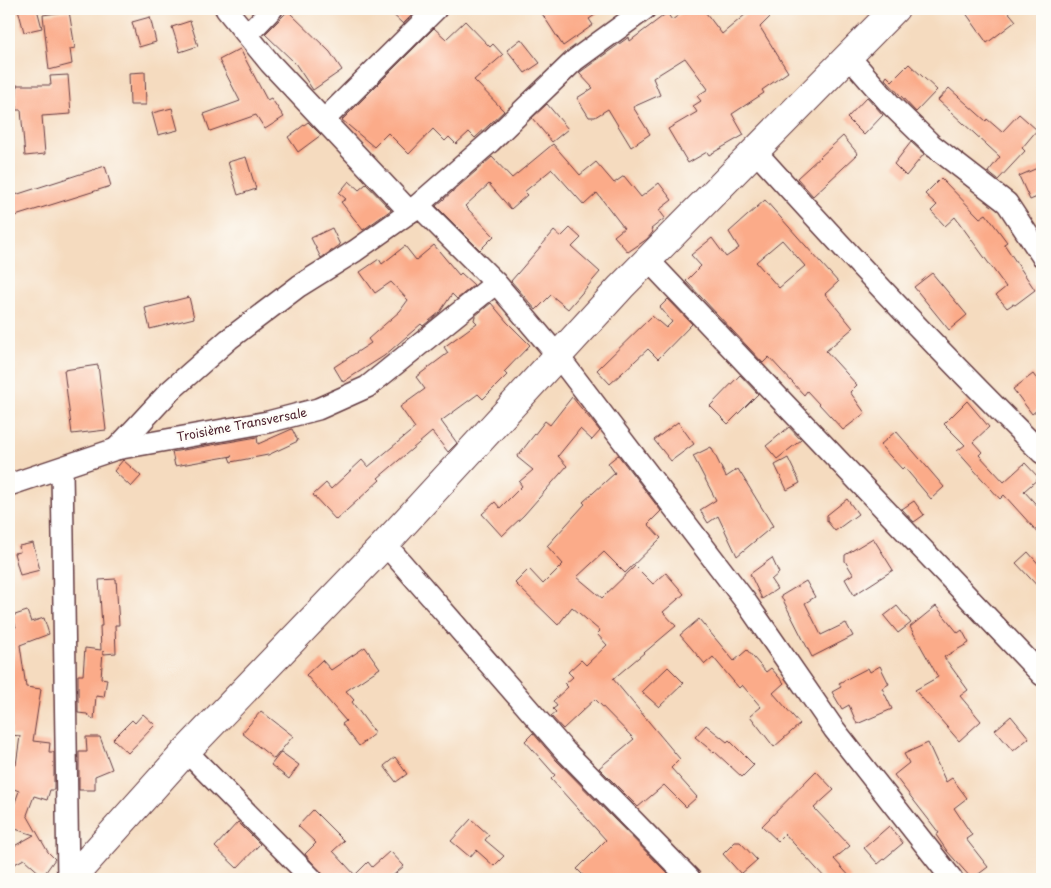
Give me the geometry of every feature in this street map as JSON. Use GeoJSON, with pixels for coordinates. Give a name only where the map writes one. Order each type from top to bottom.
{"type":"FeatureCollection","features":[{"type":"Feature","properties":{"kind":"street"},"geometry":{"type":"LineString","coordinates":[[226,9],[270,63],[324,120],[414,208],[496,283],[558,356],[746,602],[834,729],[952,879]]}},
{"type":"Feature","properties":{"kind":"street"},"geometry":{"type":"LineString","coordinates":[[248,34],[272,9]]}},
{"type":"Feature","properties":{"kind":"street"},"geometry":{"type":"LineString","coordinates":[[324,120],[436,9]]}},
{"type":"Feature","properties":{"kind":"street"},"geometry":{"type":"LineString","coordinates":[[116,449],[170,391],[229,339],[299,286],[355,251],[414,208],[490,142],[575,60],[645,9]]}},
{"type":"Feature","properties":{"kind":"street"},"geometry":{"type":"LineString","coordinates":[[70,879],[186,751],[385,544],[621,287],[649,261],[754,150],[895,9]]}},
{"type":"Feature","properties":{"kind":"street"},"geometry":{"type":"LineString","coordinates":[[849,57],[890,104],[932,145],[1007,203],[1042,256]]}},
{"type":"Feature","properties":{"kind":"street"},"geometry":{"type":"LineString","coordinates":[[754,150],[888,298],[1042,453]]}},
{"type":"Feature","properties":{"kind":"street"},"geometry":{"type":"LineString","coordinates":[[649,261],[1042,675]]}},
{"type":"Feature","properties":{"kind":"street","name":"Troisième Transversale"},"geometry":{"type":"LineString","coordinates":[[9,485],[62,469],[116,449],[268,422],[318,409],[367,386],[496,283]]}},
{"type":"Feature","properties":{"kind":"street"},"geometry":{"type":"LineString","coordinates":[[62,469],[70,879]]}},
{"type":"Feature","properties":{"kind":"street"},"geometry":{"type":"LineString","coordinates":[[385,544],[565,751],[690,879]]}},
{"type":"Feature","properties":{"kind":"street"},"geometry":{"type":"LineString","coordinates":[[186,751],[312,879]]}},
{"type":"Feature","properties":{"kind":"building"},"geometry":{"type":"Polygon","coordinates":[[[18,9],[37,9],[42,28],[24,32],[18,9]]]}},
{"type":"Feature","properties":{"kind":"building"},"geometry":{"type":"Polygon","coordinates":[[[387,9],[413,9],[416,11],[403,24],[387,9]]]}},
{"type":"Feature","properties":{"kind":"building"},"geometry":{"type":"Polygon","coordinates":[[[539,9],[604,9],[589,19],[593,25],[563,46],[539,9]]]}},
{"type":"Feature","properties":{"kind":"building"},"geometry":{"type":"Polygon","coordinates":[[[687,9],[703,9],[722,34],[752,9],[778,9],[760,27],[788,72],[762,90],[764,93],[732,114],[744,135],[709,155],[707,152],[688,163],[668,129],[697,112],[693,106],[701,101],[697,96],[708,89],[685,58],[653,78],[660,95],[633,107],[650,134],[631,147],[608,109],[595,117],[589,117],[577,98],[593,88],[579,73],[629,37],[630,41],[667,13],[672,20],[687,9]]]}},
{"type":"Feature","properties":{"kind":"building"},"geometry":{"type":"Polygon","coordinates":[[[963,9],[1006,9],[1016,21],[987,43],[963,9]]]}},
{"type":"Feature","properties":{"kind":"building"},"geometry":{"type":"Polygon","coordinates":[[[69,11],[75,48],[70,49],[72,64],[49,70],[43,15],[69,11]]]}},
{"type":"Feature","properties":{"kind":"building"},"geometry":{"type":"Polygon","coordinates":[[[288,11],[330,52],[342,70],[313,90],[295,63],[265,34],[288,11]]]}},
{"type":"Feature","properties":{"kind":"building"},"geometry":{"type":"Polygon","coordinates":[[[150,17],[156,42],[139,47],[132,22],[150,17]]]}},
{"type":"Feature","properties":{"kind":"building"},"geometry":{"type":"Polygon","coordinates":[[[190,21],[198,46],[180,52],[172,27],[190,21]]]}},
{"type":"Feature","properties":{"kind":"building"},"geometry":{"type":"Polygon","coordinates":[[[465,21],[490,47],[493,44],[503,55],[474,80],[504,111],[475,138],[469,132],[456,144],[449,137],[445,141],[433,129],[409,154],[388,133],[374,147],[342,120],[434,28],[446,39],[465,21]]]}},
{"type":"Feature","properties":{"kind":"building"},"geometry":{"type":"Polygon","coordinates":[[[521,39],[540,63],[525,73],[507,50],[521,39]]]}},
{"type":"Feature","properties":{"kind":"building"},"geometry":{"type":"Polygon","coordinates":[[[240,49],[267,100],[271,98],[284,117],[265,129],[256,115],[210,131],[204,114],[240,101],[219,60],[240,49]]]}},
{"type":"Feature","properties":{"kind":"building"},"geometry":{"type":"Polygon","coordinates":[[[909,64],[937,90],[916,112],[885,79],[887,76],[892,81],[909,64]]]}},
{"type":"Feature","properties":{"kind":"building"},"geometry":{"type":"Polygon","coordinates":[[[145,72],[146,105],[130,105],[129,73],[145,72]]]}},
{"type":"Feature","properties":{"kind":"building"},"geometry":{"type":"Polygon","coordinates":[[[68,75],[71,114],[42,116],[45,154],[25,156],[21,110],[16,110],[17,85],[51,85],[50,76],[68,75]]]}},
{"type":"Feature","properties":{"kind":"building"},"geometry":{"type":"Polygon","coordinates":[[[949,88],[986,121],[987,119],[1002,132],[1019,114],[1037,130],[1022,148],[1025,151],[998,180],[988,172],[1000,157],[938,100],[949,88]]]}},
{"type":"Feature","properties":{"kind":"building"},"geometry":{"type":"Polygon","coordinates":[[[867,97],[883,115],[864,135],[847,118],[867,97]]]}},
{"type":"Feature","properties":{"kind":"building"},"geometry":{"type":"Polygon","coordinates":[[[547,104],[568,129],[552,142],[532,118],[547,104]]]}},
{"type":"Feature","properties":{"kind":"building"},"geometry":{"type":"Polygon","coordinates":[[[172,108],[178,130],[158,135],[152,113],[172,108]]]}},
{"type":"Feature","properties":{"kind":"building"},"geometry":{"type":"Polygon","coordinates":[[[308,122],[321,135],[298,152],[288,137],[308,122]]]}},
{"type":"Feature","properties":{"kind":"building"},"geometry":{"type":"Polygon","coordinates":[[[843,136],[858,154],[813,196],[797,178],[843,136]]]}},
{"type":"Feature","properties":{"kind":"building"},"geometry":{"type":"Polygon","coordinates":[[[911,142],[924,154],[906,176],[894,164],[911,142]]]}},
{"type":"Feature","properties":{"kind":"building"},"geometry":{"type":"Polygon","coordinates":[[[553,144],[580,175],[596,162],[614,183],[624,176],[641,197],[659,183],[672,200],[659,210],[665,218],[651,229],[653,232],[647,239],[628,252],[614,236],[624,228],[597,193],[584,205],[552,169],[524,192],[527,195],[511,209],[489,184],[465,206],[494,236],[480,250],[436,206],[492,157],[512,178],[553,144]]]}},
{"type":"Feature","properties":{"kind":"building"},"geometry":{"type":"Polygon","coordinates":[[[246,157],[256,189],[238,195],[228,162],[246,157]]]}},
{"type":"Feature","properties":{"kind":"building"},"geometry":{"type":"Polygon","coordinates":[[[105,166],[111,186],[9,218],[9,197],[105,166]]]}},
{"type":"Feature","properties":{"kind":"building"},"geometry":{"type":"Polygon","coordinates":[[[1042,166],[1042,195],[1030,200],[1019,176],[1042,166]]]}},
{"type":"Feature","properties":{"kind":"building"},"geometry":{"type":"Polygon","coordinates":[[[941,178],[980,218],[986,214],[1007,242],[1004,244],[1035,290],[1015,305],[1013,304],[1007,308],[996,295],[1006,287],[955,217],[945,226],[931,211],[937,205],[925,194],[941,178]]]}},
{"type":"Feature","properties":{"kind":"building"},"geometry":{"type":"Polygon","coordinates":[[[349,181],[359,190],[366,184],[391,210],[363,230],[341,202],[346,199],[339,193],[349,181]]]}},
{"type":"Feature","properties":{"kind":"building"},"geometry":{"type":"Polygon","coordinates":[[[765,200],[838,282],[825,294],[853,328],[826,351],[857,385],[850,392],[865,413],[843,430],[807,391],[804,395],[769,357],[763,363],[686,281],[701,266],[691,255],[712,238],[726,257],[739,248],[729,232],[765,200]],[[782,240],[756,262],[779,288],[805,266],[782,240]]]}},
{"type":"Feature","properties":{"kind":"building"},"geometry":{"type":"Polygon","coordinates":[[[332,228],[340,245],[321,258],[311,238],[332,228]]]}},
{"type":"Feature","properties":{"kind":"building"},"geometry":{"type":"Polygon","coordinates":[[[570,228],[581,238],[572,247],[600,272],[568,309],[551,295],[536,310],[511,281],[554,231],[561,237],[570,228]]]}},
{"type":"Feature","properties":{"kind":"building"},"geometry":{"type":"Polygon","coordinates":[[[434,245],[459,275],[461,273],[474,285],[457,299],[452,294],[440,312],[423,326],[421,324],[384,356],[343,382],[334,367],[371,343],[368,339],[400,311],[408,300],[391,282],[375,293],[360,272],[379,259],[382,264],[405,246],[416,260],[434,245]]]}},
{"type":"Feature","properties":{"kind":"building"},"geometry":{"type":"Polygon","coordinates":[[[932,273],[967,315],[949,330],[914,287],[932,273]]]}},
{"type":"Feature","properties":{"kind":"building"},"geometry":{"type":"Polygon","coordinates":[[[189,297],[194,318],[150,329],[145,308],[189,297]]]}},
{"type":"Feature","properties":{"kind":"building"},"geometry":{"type":"Polygon","coordinates":[[[668,299],[692,324],[658,359],[648,349],[610,384],[597,370],[652,316],[666,328],[672,322],[660,307],[668,299]]]}},
{"type":"Feature","properties":{"kind":"building"},"geometry":{"type":"Polygon","coordinates":[[[491,303],[530,345],[504,372],[507,375],[483,399],[478,394],[441,421],[457,443],[448,452],[432,432],[378,478],[380,480],[336,520],[313,495],[326,483],[331,489],[362,460],[368,467],[415,428],[400,407],[425,389],[416,377],[448,353],[444,347],[477,323],[474,320],[475,316],[491,303]]]}},
{"type":"Feature","properties":{"kind":"building"},"geometry":{"type":"Polygon","coordinates":[[[98,365],[106,430],[72,434],[64,370],[98,365]]]}},
{"type":"Feature","properties":{"kind":"building"},"geometry":{"type":"Polygon","coordinates":[[[1033,374],[1042,386],[1042,406],[1032,414],[1013,389],[1033,374]]]}},
{"type":"Feature","properties":{"kind":"building"},"geometry":{"type":"Polygon","coordinates":[[[740,375],[758,394],[728,424],[710,406],[740,375]]]}},
{"type":"Feature","properties":{"kind":"building"},"geometry":{"type":"Polygon","coordinates":[[[572,397],[600,431],[592,440],[580,429],[558,456],[567,466],[524,515],[502,536],[482,514],[495,502],[500,508],[522,486],[519,482],[533,470],[517,457],[545,421],[550,425],[572,397]]]}},
{"type":"Feature","properties":{"kind":"building"},"geometry":{"type":"Polygon","coordinates":[[[967,401],[989,427],[973,442],[982,452],[979,455],[1004,482],[1025,463],[1039,478],[1024,491],[1042,511],[1042,537],[1004,495],[1000,499],[957,451],[965,445],[944,424],[967,401]]]}},
{"type":"Feature","properties":{"kind":"building"},"geometry":{"type":"Polygon","coordinates":[[[678,422],[694,444],[671,461],[654,440],[678,422]]]}},
{"type":"Feature","properties":{"kind":"building"},"geometry":{"type":"Polygon","coordinates":[[[789,427],[801,440],[777,459],[766,446],[789,427]]]}},
{"type":"Feature","properties":{"kind":"building"},"geometry":{"type":"Polygon","coordinates":[[[292,429],[298,441],[268,455],[231,462],[229,457],[232,456],[175,466],[172,452],[257,437],[258,444],[292,429]]]}},
{"type":"Feature","properties":{"kind":"building"},"geometry":{"type":"Polygon","coordinates":[[[896,431],[944,487],[931,499],[904,467],[902,469],[880,445],[896,431]]]}},
{"type":"Feature","properties":{"kind":"building"},"geometry":{"type":"Polygon","coordinates":[[[711,447],[726,477],[738,469],[773,526],[737,556],[718,516],[708,523],[700,510],[716,500],[693,456],[711,447]]]}},
{"type":"Feature","properties":{"kind":"building"},"geometry":{"type":"Polygon","coordinates":[[[618,455],[661,511],[648,524],[661,538],[625,573],[604,552],[577,577],[602,598],[635,566],[653,584],[666,573],[684,594],[663,612],[676,626],[613,679],[680,759],[671,768],[697,797],[686,807],[664,785],[638,807],[599,768],[634,739],[595,699],[563,729],[551,716],[556,712],[553,709],[557,706],[553,701],[568,687],[565,684],[573,677],[568,672],[581,660],[586,665],[607,645],[597,634],[600,631],[572,607],[558,625],[515,583],[529,569],[543,584],[563,564],[547,546],[585,504],[583,502],[615,473],[608,463],[618,455]]]}},
{"type":"Feature","properties":{"kind":"building"},"geometry":{"type":"Polygon","coordinates":[[[788,458],[800,483],[787,490],[775,465],[788,458]]]}},
{"type":"Feature","properties":{"kind":"building"},"geometry":{"type":"Polygon","coordinates":[[[123,460],[141,476],[131,487],[114,471],[123,460]]]}},
{"type":"Feature","properties":{"kind":"building"},"geometry":{"type":"Polygon","coordinates":[[[847,499],[858,514],[835,531],[827,521],[827,515],[847,499]]]}},
{"type":"Feature","properties":{"kind":"building"},"geometry":{"type":"Polygon","coordinates":[[[914,501],[924,515],[914,522],[902,509],[914,501]]]}},
{"type":"Feature","properties":{"kind":"building"},"geometry":{"type":"Polygon","coordinates":[[[873,538],[893,570],[854,595],[845,579],[853,574],[845,561],[845,555],[873,538]]]}},
{"type":"Feature","properties":{"kind":"building"},"geometry":{"type":"Polygon","coordinates":[[[33,543],[40,570],[20,575],[14,553],[20,552],[19,546],[33,543]]]}},
{"type":"Feature","properties":{"kind":"building"},"geometry":{"type":"Polygon","coordinates":[[[1028,552],[1042,568],[1042,591],[1016,563],[1028,552]]]}},
{"type":"Feature","properties":{"kind":"building"},"geometry":{"type":"Polygon","coordinates":[[[772,558],[779,573],[771,580],[777,589],[762,599],[750,574],[772,558]]]}},
{"type":"Feature","properties":{"kind":"building"},"geometry":{"type":"Polygon","coordinates":[[[116,579],[119,625],[115,625],[116,653],[104,654],[103,651],[101,678],[107,679],[104,697],[96,696],[94,720],[87,714],[78,713],[78,675],[83,675],[85,648],[101,650],[100,626],[102,626],[99,580],[116,579]]]}},
{"type":"Feature","properties":{"kind":"building"},"geometry":{"type":"Polygon","coordinates":[[[806,581],[815,597],[805,603],[821,635],[846,623],[853,636],[812,657],[781,596],[806,581]]]}},
{"type":"Feature","properties":{"kind":"building"},"geometry":{"type":"Polygon","coordinates":[[[897,606],[911,623],[898,633],[884,616],[897,606]]]}},
{"type":"Feature","properties":{"kind":"building"},"geometry":{"type":"Polygon","coordinates":[[[936,606],[958,633],[962,630],[969,643],[944,657],[968,690],[960,696],[981,721],[959,741],[915,690],[938,677],[910,627],[936,606]]]}},
{"type":"Feature","properties":{"kind":"building"},"geometry":{"type":"Polygon","coordinates":[[[27,611],[31,622],[44,618],[49,634],[20,645],[26,687],[41,689],[33,741],[50,743],[49,752],[54,752],[54,790],[50,790],[47,800],[34,796],[27,815],[48,852],[55,859],[43,876],[24,859],[9,867],[9,849],[34,835],[9,827],[9,819],[19,791],[9,787],[9,763],[16,765],[20,736],[11,735],[12,729],[9,728],[9,687],[15,646],[9,649],[9,630],[16,627],[12,616],[27,611]]]}},
{"type":"Feature","properties":{"kind":"building"},"geometry":{"type":"Polygon","coordinates":[[[699,619],[734,661],[747,650],[766,672],[771,668],[784,683],[773,693],[800,724],[774,747],[750,716],[761,707],[742,685],[739,688],[713,657],[705,664],[680,635],[699,619]]]}},
{"type":"Feature","properties":{"kind":"building"},"geometry":{"type":"Polygon","coordinates":[[[365,647],[380,668],[346,691],[375,733],[359,746],[342,724],[346,721],[306,675],[322,660],[331,670],[365,647]]]}},
{"type":"Feature","properties":{"kind":"building"},"geometry":{"type":"Polygon","coordinates":[[[880,666],[889,684],[882,688],[892,709],[857,724],[849,705],[842,709],[832,692],[841,687],[839,683],[868,668],[870,672],[880,666]]]}},
{"type":"Feature","properties":{"kind":"building"},"geometry":{"type":"Polygon","coordinates":[[[668,667],[684,683],[659,707],[642,692],[668,667]]]}},
{"type":"Feature","properties":{"kind":"building"},"geometry":{"type":"Polygon","coordinates":[[[261,711],[293,736],[274,759],[242,733],[261,711]]]}},
{"type":"Feature","properties":{"kind":"building"},"geometry":{"type":"Polygon","coordinates":[[[143,714],[155,725],[128,753],[113,739],[132,720],[135,723],[143,714]]]}},
{"type":"Feature","properties":{"kind":"building"},"geometry":{"type":"Polygon","coordinates":[[[1011,716],[1029,738],[1013,751],[995,730],[1011,716]]]}},
{"type":"Feature","properties":{"kind":"building"},"geometry":{"type":"Polygon","coordinates":[[[706,725],[727,742],[729,740],[754,765],[742,777],[714,751],[695,737],[706,725]]]}},
{"type":"Feature","properties":{"kind":"building"},"geometry":{"type":"Polygon","coordinates":[[[533,733],[556,760],[673,879],[587,879],[577,869],[606,840],[551,779],[555,775],[525,741],[533,733]]]}},
{"type":"Feature","properties":{"kind":"building"},"geometry":{"type":"Polygon","coordinates":[[[86,737],[100,737],[112,769],[95,776],[95,790],[79,790],[79,752],[87,752],[86,737]]]}},
{"type":"Feature","properties":{"kind":"building"},"geometry":{"type":"Polygon","coordinates":[[[928,743],[946,782],[952,778],[967,798],[954,808],[972,835],[966,839],[988,867],[972,879],[947,851],[936,835],[939,833],[894,775],[909,763],[904,754],[928,743]]]}},
{"type":"Feature","properties":{"kind":"building"},"geometry":{"type":"Polygon","coordinates":[[[281,752],[299,765],[289,779],[271,765],[281,752]]]}},
{"type":"Feature","properties":{"kind":"building"},"geometry":{"type":"Polygon","coordinates":[[[395,757],[407,774],[396,782],[384,766],[395,757]]]}},
{"type":"Feature","properties":{"kind":"building"},"geometry":{"type":"Polygon","coordinates":[[[816,771],[834,790],[814,808],[850,846],[834,859],[852,879],[826,879],[785,834],[778,841],[762,826],[816,771]]]}},
{"type":"Feature","properties":{"kind":"building"},"geometry":{"type":"Polygon","coordinates":[[[313,810],[344,841],[333,851],[355,875],[368,862],[372,867],[390,851],[404,866],[389,879],[326,879],[305,854],[316,843],[298,826],[313,810]]]}},
{"type":"Feature","properties":{"kind":"building"},"geometry":{"type":"Polygon","coordinates":[[[471,819],[489,835],[485,840],[504,856],[494,866],[476,850],[470,857],[451,841],[471,819]]]}},
{"type":"Feature","properties":{"kind":"building"},"geometry":{"type":"Polygon","coordinates":[[[238,822],[260,844],[237,868],[215,847],[238,822]]]}},
{"type":"Feature","properties":{"kind":"building"},"geometry":{"type":"Polygon","coordinates":[[[889,826],[903,843],[878,864],[864,848],[889,826]]]}},
{"type":"Feature","properties":{"kind":"building"},"geometry":{"type":"Polygon","coordinates":[[[735,842],[740,842],[757,860],[741,874],[723,854],[735,842]]]}}]}
